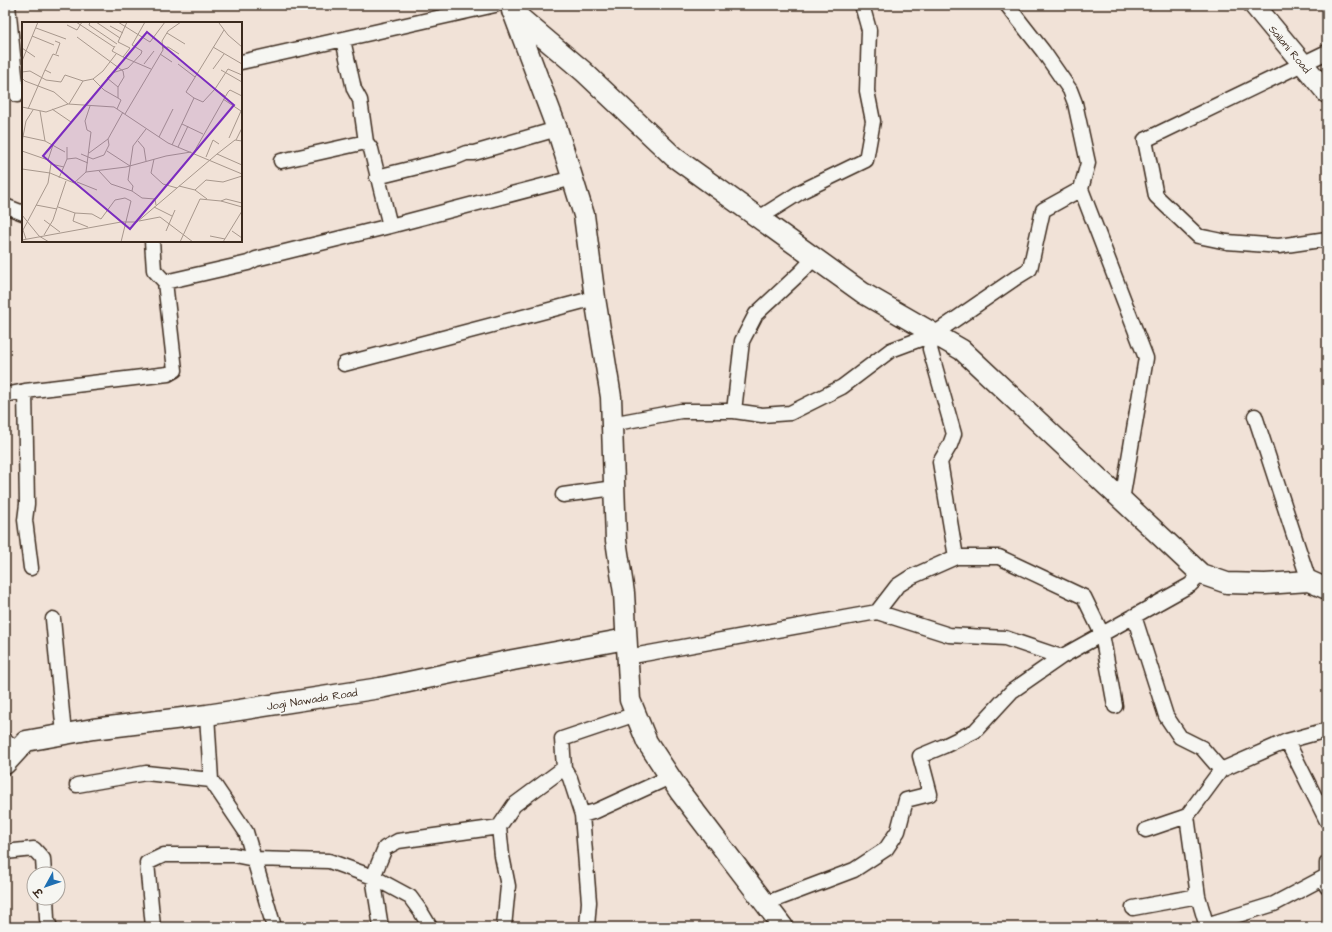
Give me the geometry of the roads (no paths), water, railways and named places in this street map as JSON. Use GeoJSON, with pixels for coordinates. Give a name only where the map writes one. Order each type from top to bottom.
{"type":"FeatureCollection","features":[{"type":"Feature","properties":{"kind":"street"},"geometry":{"type":"LineString","coordinates":[[8,5],[15,96]]}},
{"type":"Feature","properties":{"kind":"street"},"geometry":{"type":"LineString","coordinates":[[759,218],[802,191],[866,160],[873,121],[867,91],[869,30],[862,5]]}},
{"type":"Feature","properties":{"kind":"street"},"geometry":{"type":"LineString","coordinates":[[1007,5],[1043,51],[1070,90],[1076,103],[1088,163],[1081,189],[1146,358],[1122,500]]}},
{"type":"Feature","properties":{"kind":"street","name":"Sailani Road"},"geometry":{"type":"LineString","coordinates":[[1254,5],[1327,92]]}},
{"type":"Feature","properties":{"kind":"street"},"geometry":{"type":"LineString","coordinates":[[506,7],[583,71],[674,157],[863,293],[962,350],[1200,574],[1228,583],[1265,584],[1309,581],[1327,589]]}},
{"type":"Feature","properties":{"kind":"street"},"geometry":{"type":"LineString","coordinates":[[242,62],[506,7]]}},
{"type":"Feature","properties":{"kind":"street"},"geometry":{"type":"LineString","coordinates":[[506,7],[557,129],[584,215],[595,298],[611,397],[616,540],[624,593],[630,700],[647,742],[680,792],[782,927]]}},
{"type":"Feature","properties":{"kind":"street"},"geometry":{"type":"LineString","coordinates":[[343,40],[354,89],[360,100],[366,142],[371,149],[390,226]]}},
{"type":"Feature","properties":{"kind":"street"},"geometry":{"type":"LineString","coordinates":[[1327,52],[1146,140],[1156,196],[1198,236],[1227,242],[1279,246],[1327,239]]}},
{"type":"Feature","properties":{"kind":"street"},"geometry":{"type":"LineString","coordinates":[[377,177],[454,158],[466,153],[474,153],[557,129]]}},
{"type":"Feature","properties":{"kind":"street"},"geometry":{"type":"LineString","coordinates":[[281,161],[366,142]]}},
{"type":"Feature","properties":{"kind":"street"},"geometry":{"type":"LineString","coordinates":[[165,282],[248,263],[256,259],[390,226],[573,178]]}},
{"type":"Feature","properties":{"kind":"street"},"geometry":{"type":"LineString","coordinates":[[611,424],[681,411],[734,411],[762,415],[790,413],[842,387],[890,350],[934,334],[1017,276],[1030,269],[1042,210],[1081,189]]}},
{"type":"Feature","properties":{"kind":"street"},"geometry":{"type":"LineString","coordinates":[[5,206],[22,213]]}},
{"type":"Feature","properties":{"kind":"street"},"geometry":{"type":"LineString","coordinates":[[5,395],[25,391],[168,374],[175,370],[165,282],[154,270],[152,242]]}},
{"type":"Feature","properties":{"kind":"street"},"geometry":{"type":"LineString","coordinates":[[734,411],[742,341],[756,314],[814,258]]}},
{"type":"Feature","properties":{"kind":"street"},"geometry":{"type":"LineString","coordinates":[[344,364],[595,298]]}},
{"type":"Feature","properties":{"kind":"street"},"geometry":{"type":"LineString","coordinates":[[934,334],[930,348],[954,434],[950,445],[940,462],[956,557]]}},
{"type":"Feature","properties":{"kind":"street"},"geometry":{"type":"LineString","coordinates":[[25,391],[27,504],[25,520],[31,568]]}},
{"type":"Feature","properties":{"kind":"street"},"geometry":{"type":"LineString","coordinates":[[1255,416],[1309,581]]}},
{"type":"Feature","properties":{"kind":"street"},"geometry":{"type":"LineString","coordinates":[[564,495],[614,488]]}},
{"type":"Feature","properties":{"kind":"street"},"geometry":{"type":"LineString","coordinates":[[877,612],[897,586],[911,577],[956,557],[999,557],[1084,597],[1102,634],[1115,706]]}},
{"type":"Feature","properties":{"kind":"street"},"geometry":{"type":"LineString","coordinates":[[764,904],[854,870],[886,849],[898,831],[906,800],[930,794],[920,756],[975,732],[1012,691],[1061,656],[1190,586],[1200,574]]}},
{"type":"Feature","properties":{"kind":"street"},"geometry":{"type":"LineString","coordinates":[[627,648],[877,612],[949,635],[1006,638],[1061,656]]}},
{"type":"Feature","properties":{"kind":"street"},"geometry":{"type":"LineString","coordinates":[[1134,616],[1166,716],[1180,737],[1202,748],[1221,770]]}},
{"type":"Feature","properties":{"kind":"street"},"geometry":{"type":"LineString","coordinates":[[53,619],[64,734]]}},
{"type":"Feature","properties":{"kind":"street","name":"Jogi Nawada Road"},"geometry":{"type":"LineString","coordinates":[[9,752],[26,741],[93,729],[207,715],[380,688],[513,660],[627,648]]}},
{"type":"Feature","properties":{"kind":"street"},"geometry":{"type":"LineString","coordinates":[[586,927],[589,902],[582,815],[570,778],[564,768],[562,739],[636,714]]}},
{"type":"Feature","properties":{"kind":"street"},"geometry":{"type":"LineString","coordinates":[[207,715],[211,780],[246,832],[274,927]]}},
{"type":"Feature","properties":{"kind":"street"},"geometry":{"type":"LineString","coordinates":[[1146,830],[1187,816],[1221,770],[1287,741],[1327,730]]}},
{"type":"Feature","properties":{"kind":"street"},"geometry":{"type":"LineString","coordinates":[[1287,741],[1327,821]]}},
{"type":"Feature","properties":{"kind":"street"},"geometry":{"type":"LineString","coordinates":[[504,927],[508,886],[502,856],[499,827],[514,805],[564,768]]}},
{"type":"Feature","properties":{"kind":"street"},"geometry":{"type":"LineString","coordinates":[[78,785],[146,773],[211,780]]}},
{"type":"Feature","properties":{"kind":"street"},"geometry":{"type":"LineString","coordinates":[[582,815],[596,811],[670,777]]}},
{"type":"Feature","properties":{"kind":"street"},"geometry":{"type":"LineString","coordinates":[[1187,816],[1198,896],[1207,926],[1274,904],[1326,878],[1327,863]]}},
{"type":"Feature","properties":{"kind":"street"},"geometry":{"type":"LineString","coordinates":[[381,927],[373,877],[384,848],[398,841],[499,827]]}},
{"type":"Feature","properties":{"kind":"street"},"geometry":{"type":"LineString","coordinates":[[5,852],[34,849],[43,859],[43,866]]}},
{"type":"Feature","properties":{"kind":"street"},"geometry":{"type":"LineString","coordinates":[[153,927],[147,864],[164,855],[234,855],[254,859],[329,861],[373,877],[410,897],[422,912],[430,927]]}},
{"type":"Feature","properties":{"kind":"street"},"geometry":{"type":"LineString","coordinates":[[1133,908],[1198,896]]}},
{"type":"Feature","properties":{"kind":"street"},"geometry":{"type":"LineString","coordinates":[[46,906],[47,919],[50,927]]}}]}
